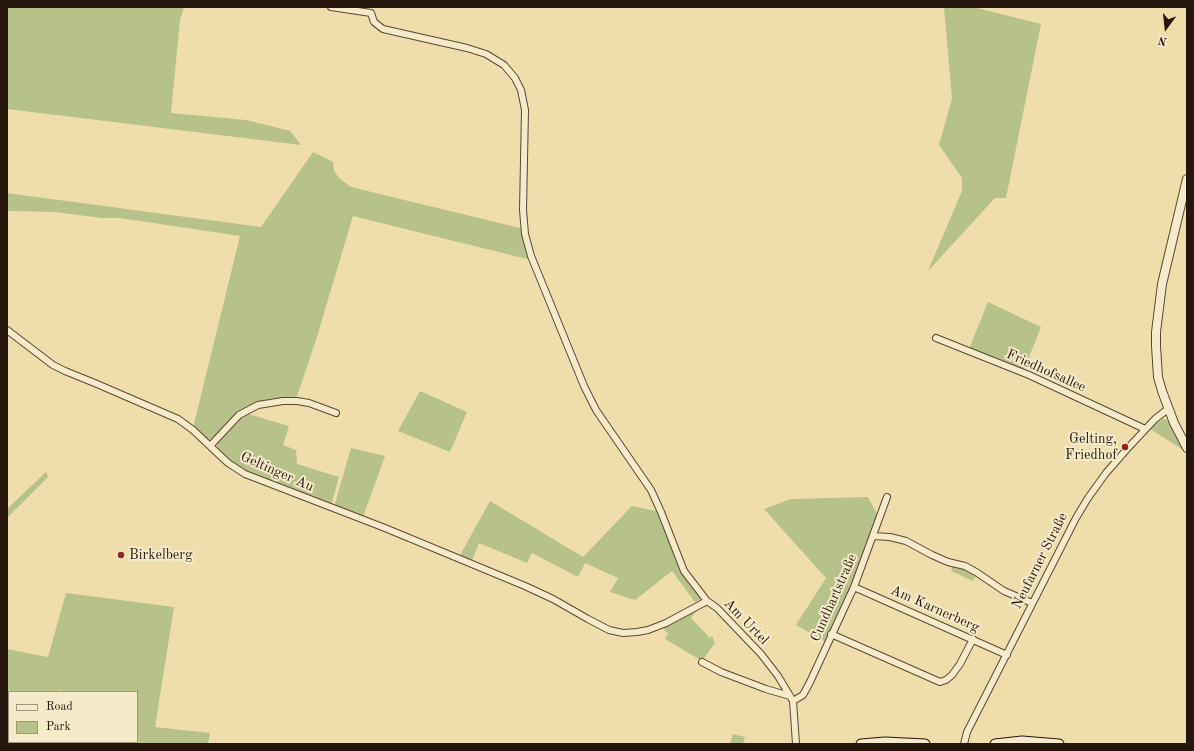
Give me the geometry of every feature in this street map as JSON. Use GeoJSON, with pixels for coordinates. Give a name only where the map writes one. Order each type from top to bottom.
{"type":"FeatureCollection","features":[{"type":"Feature","properties":{"kind":"main road"},"geometry":{"type":"LineString","coordinates":[[995,744],[1022,741],[1059,744]]}},
{"type":"Feature","properties":{"kind":"main road"},"geometry":{"type":"LineString","coordinates":[[866,744],[900,742],[925,744]]}},
{"type":"Feature","properties":{"kind":"street"},"geometry":{"type":"LineString","coordinates":[[331,7],[371,12],[374,22],[383,29],[467,48],[486,54],[504,65],[515,78],[521,90],[525,110],[523,210],[525,234],[531,256],[584,386],[596,410],[651,490],[684,571],[707,601]]}},
{"type":"Feature","properties":{"kind":"street"},"geometry":{"type":"LineString","coordinates":[[1187,179],[1162,284],[1156,332],[1156,361],[1158,377],[1168,409],[1187,448]]}},
{"type":"Feature","properties":{"kind":"street","name":"Geltinger Au"},"geometry":{"type":"LineString","coordinates":[[7,330],[53,365],[173,417],[193,430],[211,445],[228,463],[254,478],[392,531],[537,591]]}},
{"type":"Feature","properties":{"kind":"street","name":"Friedhofsallee"},"geometry":{"type":"LineString","coordinates":[[936,338],[1029,375],[1145,429]]}},
{"type":"Feature","properties":{"kind":"street"},"geometry":{"type":"LineString","coordinates":[[211,445],[239,415],[258,405],[283,401],[297,401],[309,403],[336,413]]}},
{"type":"Feature","properties":{"kind":"street","name":"Neufarner Straße"},"geometry":{"type":"LineString","coordinates":[[964,744],[967,732],[1007,655],[1062,542],[1088,498],[1106,473],[1145,429],[1168,409]]}},
{"type":"Feature","properties":{"kind":"street","name":"Cundhartstraße"},"geometry":{"type":"LineString","coordinates":[[792,699],[803,695],[854,587],[887,497]]}},
{"type":"Feature","properties":{"kind":"street"},"geometry":{"type":"LineString","coordinates":[[873,536],[906,541],[948,562],[965,566],[1004,591],[1032,604]]}},
{"type":"Feature","properties":{"kind":"street","name":"Am Karnerberg"},"geometry":{"type":"LineString","coordinates":[[854,587],[1007,655]]}},
{"type":"Feature","properties":{"kind":"street","name":"Am Urtel"},"geometry":{"type":"LineString","coordinates":[[537,591],[603,627],[623,633],[637,632],[658,627],[707,601],[717,608],[761,654],[778,676],[792,699],[796,744]]}},
{"type":"Feature","properties":{"kind":"street"},"geometry":{"type":"LineString","coordinates":[[831,634],[940,682],[946,680],[956,669],[973,639]]}},
{"type":"Feature","properties":{"kind":"street"},"geometry":{"type":"LineString","coordinates":[[702,662],[721,672],[792,699]]}},
{"type":"Feature","properties":{"kind":"green space"},"geometry":{"type":"Polygon","coordinates":[[[7,7],[184,7],[180,20],[171,113],[246,120],[290,131],[301,145],[7,109],[7,7]]]}},
{"type":"Feature","properties":{"kind":"green space"},"geometry":{"type":"Polygon","coordinates":[[[944,7],[973,7],[1041,24],[1006,198],[995,198],[928,271],[962,191],[962,178],[939,145],[952,99],[944,7]]]}},
{"type":"Feature","properties":{"kind":"green space"},"geometry":{"type":"Polygon","coordinates":[[[313,152],[333,162],[334,171],[340,179],[351,187],[524,229],[531,260],[353,216],[316,340],[297,396],[259,403],[213,440],[207,439],[193,428],[240,236],[120,218],[102,218],[55,212],[7,211],[7,193],[261,227],[313,152]]]}},
{"type":"Feature","properties":{"kind":"green space"},"geometry":{"type":"Polygon","coordinates":[[[988,302],[1041,327],[1023,372],[969,349],[988,302]]]}},
{"type":"Feature","properties":{"kind":"green space"},"geometry":{"type":"Polygon","coordinates":[[[420,391],[467,412],[450,452],[398,431],[420,391]]]}},
{"type":"Feature","properties":{"kind":"green space"},"geometry":{"type":"Polygon","coordinates":[[[245,413],[289,426],[283,445],[296,450],[297,464],[339,477],[331,506],[240,470],[222,454],[217,447],[218,441],[245,413]]]}},
{"type":"Feature","properties":{"kind":"green space"},"geometry":{"type":"Polygon","coordinates":[[[1163,419],[1172,424],[1185,451],[1150,429],[1150,427],[1163,419]]]}},
{"type":"Feature","properties":{"kind":"green space"},"geometry":{"type":"Polygon","coordinates":[[[351,448],[385,456],[363,517],[334,507],[351,448]]]}},
{"type":"Feature","properties":{"kind":"green space"},"geometry":{"type":"Polygon","coordinates":[[[46,472],[48,477],[7,518],[7,509],[46,472]]]}},
{"type":"Feature","properties":{"kind":"green space"},"geometry":{"type":"Polygon","coordinates":[[[868,497],[877,514],[871,536],[853,586],[828,634],[828,643],[796,625],[826,578],[764,509],[791,499],[868,497]]]}},
{"type":"Feature","properties":{"kind":"green space"},"geometry":{"type":"Polygon","coordinates":[[[490,501],[583,557],[632,506],[661,512],[683,573],[702,597],[700,600],[695,602],[672,571],[635,600],[610,592],[618,578],[585,563],[578,577],[532,553],[527,563],[479,543],[472,561],[459,557],[490,501]]]}},
{"type":"Feature","properties":{"kind":"green space"},"geometry":{"type":"Polygon","coordinates":[[[953,565],[964,568],[976,575],[973,581],[951,571],[953,565]]]}},
{"type":"Feature","properties":{"kind":"green space"},"geometry":{"type":"Polygon","coordinates":[[[66,593],[174,607],[155,727],[210,733],[208,744],[129,744],[138,743],[138,691],[59,690],[8,691],[8,743],[48,744],[7,744],[7,649],[48,657],[66,593]]]}},
{"type":"Feature","properties":{"kind":"green space"},"geometry":{"type":"Polygon","coordinates":[[[705,605],[707,608],[704,607],[698,609],[691,618],[710,638],[712,636],[715,643],[702,661],[665,639],[668,634],[662,627],[705,605]]]}},
{"type":"Feature","properties":{"kind":"green space"},"geometry":{"type":"Polygon","coordinates":[[[733,734],[745,737],[743,744],[730,744],[733,734]]]}},
{"type":"Feature","properties":{"kind":"place","name":"Gelting, Friedhof"},"geometry":{"type":"Point","coordinates":[1125,447]}},
{"type":"Feature","properties":{"kind":"place","name":"Birkelberg"},"geometry":{"type":"Point","coordinates":[121,555]}}]}
